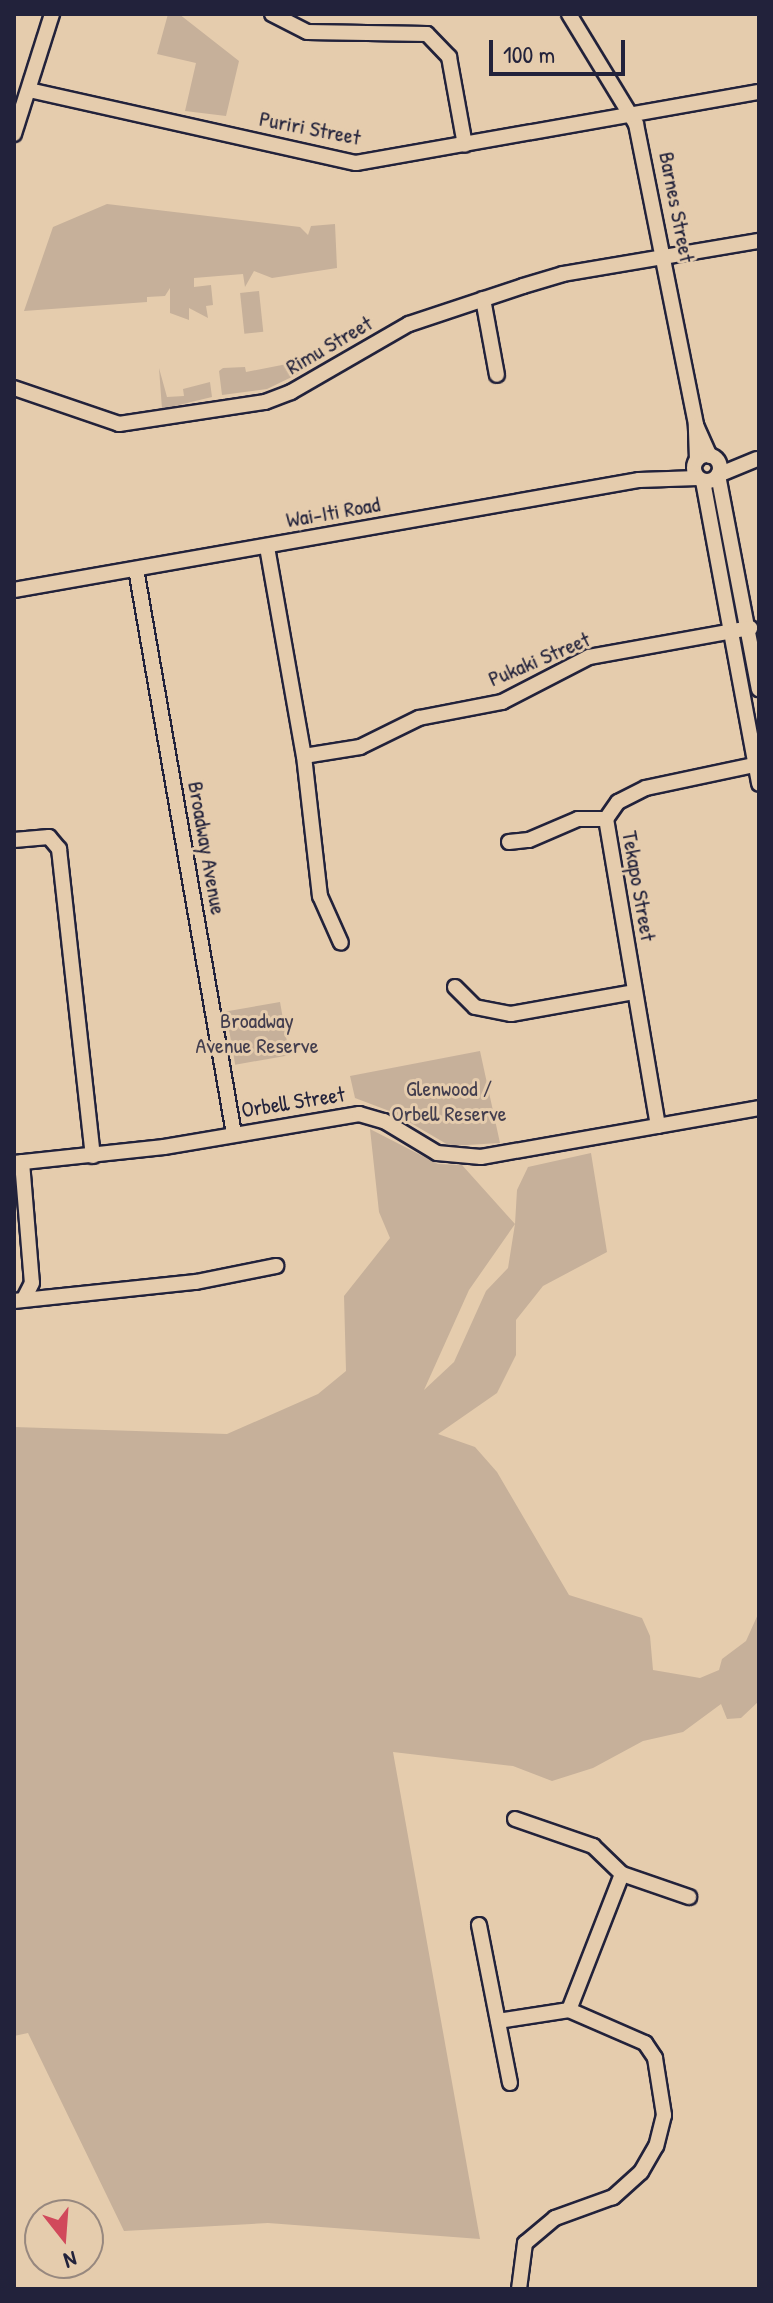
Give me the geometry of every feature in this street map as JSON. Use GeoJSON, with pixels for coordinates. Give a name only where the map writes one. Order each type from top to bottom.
{"type":"FeatureCollection","features":[{"type":"Feature","properties":{"kind":"street"},"geometry":{"type":"LineString","coordinates":[[15,128],[52,14]]}},
{"type":"Feature","properties":{"kind":"street"},"geometry":{"type":"LineString","coordinates":[[272,14],[307,32],[427,34],[449,57],[465,145]]}},
{"type":"Feature","properties":{"kind":"street","name":"Barnes Street"},"geometry":{"type":"LineString","coordinates":[[569,14],[631,114],[664,256],[705,468]]}},
{"type":"Feature","properties":{"kind":"street","name":"Puriri Street"},"geometry":{"type":"LineString","coordinates":[[29,90],[356,163],[759,92]]}},
{"type":"Feature","properties":{"kind":"street","name":"Rimu Street"},"geometry":{"type":"LineString","coordinates":[[14,388],[119,424],[265,402],[291,392],[409,324],[483,299],[563,274],[759,241]]}},
{"type":"Feature","properties":{"kind":"street"},"geometry":{"type":"LineString","coordinates":[[483,299],[497,375]]}},
{"type":"Feature","properties":{"kind":"street","name":"Wai-Iti Road"},"geometry":{"type":"LineString","coordinates":[[14,590],[758,459]]}},
{"type":"Feature","properties":{"kind":"street"},"geometry":{"type":"LineString","coordinates":[[705,468],[750,628],[759,689]]}},
{"type":"Feature","properties":{"kind":"street"},"geometry":{"type":"LineString","coordinates":[[705,468],[730,631],[752,701],[759,784]]}},
{"type":"Feature","properties":{"kind":"street"},"geometry":{"type":"LineString","coordinates":[[267,547],[304,756],[320,896],[341,943]]}},
{"type":"Feature","properties":{"kind":"street","name":"Broadway Avenue"},"geometry":{"type":"LineString","coordinates":[[136,569],[234,1134]]}},
{"type":"Feature","properties":{"kind":"street","name":"Pukaki Street"},"geometry":{"type":"LineString","coordinates":[[304,756],[360,747],[419,718],[502,702],[589,657],[750,628]]}},
{"type":"Feature","properties":{"kind":"street","name":"Tekapo Street"},"geometry":{"type":"LineString","coordinates":[[658,1126],[606,819],[618,802],[646,788],[757,765]]}},
{"type":"Feature","properties":{"kind":"street"},"geometry":{"type":"LineString","coordinates":[[509,842],[529,840],[578,819],[606,819]]}},
{"type":"Feature","properties":{"kind":"street"},"geometry":{"type":"LineString","coordinates":[[14,840],[49,837],[59,849],[93,1156]]}},
{"type":"Feature","properties":{"kind":"street"},"geometry":{"type":"LineString","coordinates":[[455,987],[475,1007],[511,1014],[635,992]]}},
{"type":"Feature","properties":{"kind":"street","name":"Orbell Street"},"geometry":{"type":"LineString","coordinates":[[18,1163],[93,1156],[366,1115],[437,1153],[466,1158],[759,1108]]}},
{"type":"Feature","properties":{"kind":"street"},"geometry":{"type":"LineString","coordinates":[[18,1163],[32,1283],[19,1300]]}},
{"type":"Feature","properties":{"kind":"street"},"geometry":{"type":"LineString","coordinates":[[19,1300],[196,1282],[276,1266]]}},
{"type":"Feature","properties":{"kind":"street"},"geometry":{"type":"LineString","coordinates":[[515,1819],[593,1846],[622,1874],[689,1897]]}},
{"type":"Feature","properties":{"kind":"street"},"geometry":{"type":"LineString","coordinates":[[569,2010],[622,1874]]}},
{"type":"Feature","properties":{"kind":"street"},"geometry":{"type":"LineString","coordinates":[[479,1925],[510,2083]]}},
{"type":"Feature","properties":{"kind":"street"},"geometry":{"type":"LineString","coordinates":[[498,2021],[569,2010],[645,2043],[655,2058],[664,2115],[656,2146],[641,2172],[613,2197],[555,2218],[525,2243],[519,2289]]}},
{"type":"Feature","properties":{"kind":"green space"},"geometry":{"type":"Polygon","coordinates":[[[168,14],[179,14],[239,61],[226,116],[185,111],[196,63],[157,54],[168,14]]]}},
{"type":"Feature","properties":{"kind":"green space"},"geometry":{"type":"Polygon","coordinates":[[[107,204],[300,227],[308,235],[311,226],[335,224],[337,268],[272,278],[254,271],[245,287],[243,274],[194,278],[194,287],[211,285],[213,305],[206,306],[208,318],[189,308],[189,320],[170,313],[170,288],[165,296],[147,297],[147,302],[24,311],[53,227],[107,204]]]}},
{"type":"Feature","properties":{"kind":"green space"},"geometry":{"type":"Polygon","coordinates":[[[259,291],[263,332],[244,334],[240,293],[259,291]]]}},
{"type":"Feature","properties":{"kind":"green space"},"geometry":{"type":"Polygon","coordinates":[[[287,364],[300,373],[267,389],[222,395],[219,371],[223,368],[245,367],[246,372],[287,364]]]}},
{"type":"Feature","properties":{"kind":"green space"},"geometry":{"type":"Polygon","coordinates":[[[159,368],[167,397],[184,396],[183,389],[210,382],[212,397],[162,409],[159,368]]]}},
{"type":"Feature","properties":{"kind":"green space","name":"Broadway Avenue Reserve"},"geometry":{"type":"Polygon","coordinates":[[[280,1002],[289,1055],[235,1065],[226,1012],[280,1002]]]}},
{"type":"Feature","properties":{"kind":"green space","name":"Glenwood / Orbell Reserve"},"geometry":{"type":"Polygon","coordinates":[[[480,1051],[500,1143],[450,1146],[392,1112],[355,1098],[350,1076],[480,1051]]]}},
{"type":"Feature","properties":{"kind":"green space"},"geometry":{"type":"Polygon","coordinates":[[[370,1129],[438,1164],[462,1165],[515,1224],[517,1190],[528,1167],[591,1153],[607,1252],[543,1286],[516,1320],[516,1355],[497,1393],[438,1434],[475,1447],[497,1472],[569,1595],[642,1618],[650,1636],[653,1670],[700,1678],[719,1670],[722,1659],[746,1641],[759,1612],[759,1701],[741,1718],[727,1719],[721,1704],[683,1732],[643,1741],[593,1768],[552,1781],[513,1766],[393,1752],[480,2239],[268,2223],[124,2231],[28,2033],[14,2036],[14,1427],[227,1434],[318,1394],[346,1371],[344,1296],[390,1238],[379,1212],[370,1129]],[[515,1224],[469,1290],[424,1390],[454,1362],[486,1291],[508,1268],[515,1224]]]}}]}
